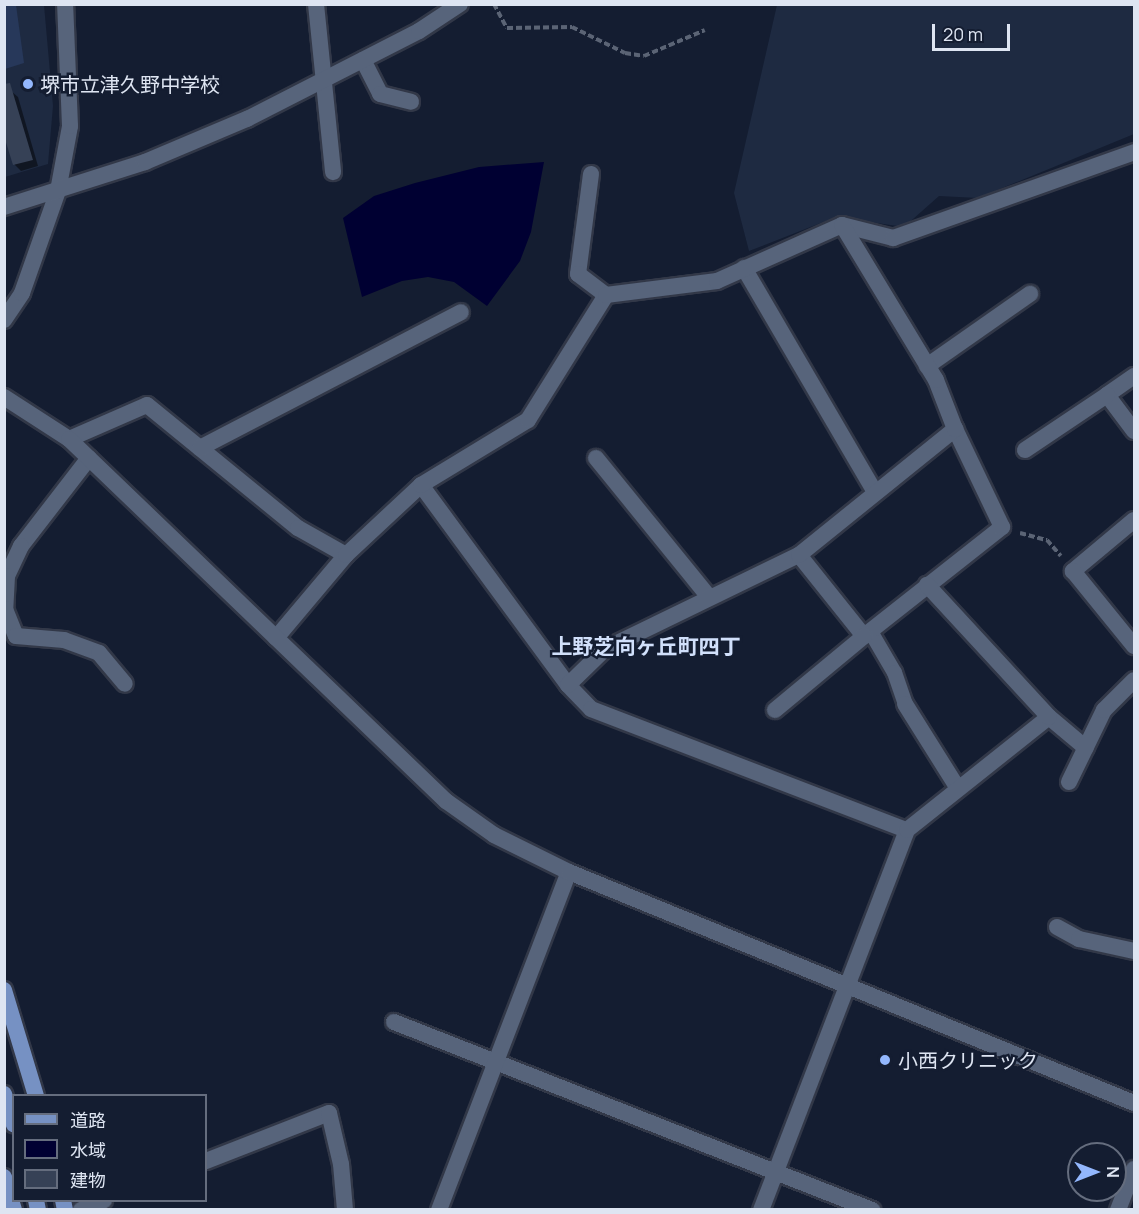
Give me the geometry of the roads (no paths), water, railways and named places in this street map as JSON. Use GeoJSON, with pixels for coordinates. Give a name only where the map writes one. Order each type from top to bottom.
{"type":"FeatureCollection","features":[{"type":"Feature","properties":{"kind":"main road"},"geometry":{"type":"LineString","coordinates":[[4,990],[36,1094]]}},
{"type":"Feature","properties":{"kind":"main road"},"geometry":{"type":"LineString","coordinates":[[4,1094],[12,1118]]}},
{"type":"Feature","properties":{"kind":"main road"},"geometry":{"type":"LineString","coordinates":[[4,1177],[14,1209]]}},
{"type":"Feature","properties":{"kind":"street"},"geometry":{"type":"LineString","coordinates":[[4,320],[22,293],[58,191],[69,126],[65,4]]}},
{"type":"Feature","properties":{"kind":"street"},"geometry":{"type":"LineString","coordinates":[[316,4],[333,172]]}},
{"type":"Feature","properties":{"kind":"street"},"geometry":{"type":"LineString","coordinates":[[4,207],[145,162],[324,81],[460,4]]}},
{"type":"Feature","properties":{"kind":"street"},"geometry":{"type":"LineString","coordinates":[[363,60],[380,94],[411,102]]}},
{"type":"Feature","properties":{"kind":"street"},"geometry":{"type":"LineString","coordinates":[[591,174],[578,274],[606,295],[717,281],[842,225],[893,238],[1134,152]]}},
{"type":"Feature","properties":{"kind":"street"},"geometry":{"type":"LineString","coordinates":[[775,710],[927,585],[1002,527],[927,366],[842,225]]}},
{"type":"Feature","properties":{"kind":"street"},"geometry":{"type":"LineString","coordinates":[[744,268],[875,492]]}},
{"type":"Feature","properties":{"kind":"street"},"geometry":{"type":"LineString","coordinates":[[927,366],[1030,294]]}},
{"type":"Feature","properties":{"kind":"street"},"geometry":{"type":"LineString","coordinates":[[276,638],[346,555],[421,485],[528,420],[606,295]]}},
{"type":"Feature","properties":{"kind":"street"},"geometry":{"type":"LineString","coordinates":[[200,448],[461,312]]}},
{"type":"Feature","properties":{"kind":"street"},"geometry":{"type":"LineString","coordinates":[[1025,450],[1134,376]]}},
{"type":"Feature","properties":{"kind":"street"},"geometry":{"type":"LineString","coordinates":[[1107,395],[1134,431]]}},
{"type":"Feature","properties":{"kind":"street"},"geometry":{"type":"LineString","coordinates":[[4,397],[69,439],[446,801],[494,835],[569,872],[849,984],[1134,1103]]}},
{"type":"Feature","properties":{"kind":"street"},"geometry":{"type":"LineString","coordinates":[[69,439],[147,405],[298,528],[346,555]]}},
{"type":"Feature","properties":{"kind":"street"},"geometry":{"type":"LineString","coordinates":[[568,685],[605,649],[799,555],[956,429]]}},
{"type":"Feature","properties":{"kind":"street"},"geometry":{"type":"LineString","coordinates":[[89,458],[21,546],[7,576],[5,609],[16,636],[64,640],[99,653],[125,684]]}},
{"type":"Feature","properties":{"kind":"street"},"geometry":{"type":"LineString","coordinates":[[596,458],[709,597]]}},
{"type":"Feature","properties":{"kind":"street"},"geometry":{"type":"LineString","coordinates":[[421,485],[568,685],[591,709],[907,830]]}},
{"type":"Feature","properties":{"kind":"street"},"geometry":{"type":"LineString","coordinates":[[1134,520],[1073,571],[1134,646]]}},
{"type":"Feature","properties":{"kind":"street"},"geometry":{"type":"LineString","coordinates":[[799,555],[867,634]]}},
{"type":"Feature","properties":{"kind":"street"},"geometry":{"type":"LineString","coordinates":[[927,585],[1049,717],[1086,748]]}},
{"type":"Feature","properties":{"kind":"street"},"geometry":{"type":"LineString","coordinates":[[1069,782],[1104,710],[1134,680]]}},
{"type":"Feature","properties":{"kind":"street"},"geometry":{"type":"LineString","coordinates":[[905,704],[957,786]]}},
{"type":"Feature","properties":{"kind":"street"},"geometry":{"type":"LineString","coordinates":[[760,1209],[907,830],[957,786],[1049,717]]}},
{"type":"Feature","properties":{"kind":"street"},"geometry":{"type":"LineString","coordinates":[[439,1209],[497,1064],[569,872]]}},
{"type":"Feature","properties":{"kind":"street"},"geometry":{"type":"LineString","coordinates":[[1057,927],[1079,939],[1134,951]]}},
{"type":"Feature","properties":{"kind":"street"},"geometry":{"type":"LineString","coordinates":[[394,1022],[872,1209]]}},
{"type":"Feature","properties":{"kind":"street"},"geometry":{"type":"LineString","coordinates":[[207,1161],[329,1113],[341,1164],[345,1209]]}},
{"type":"Feature","properties":{"kind":"street"},"geometry":{"type":"LineString","coordinates":[[1118,1209],[1134,1169]]}},
{"type":"Feature","properties":{"kind":"street"},"geometry":{"type":"LineString","coordinates":[[81,1209],[99,1202]]}},
{"type":"Feature","properties":{"kind":"lane"},"geometry":{"type":"LineString","coordinates":[[867,634],[894,672],[905,704]]}},
{"type":"Feature","properties":{"kind":"water"},"geometry":{"type":"Polygon","coordinates":[[[544,162],[531,232],[520,261],[487,306],[454,282],[428,277],[402,281],[362,297],[343,218],[374,196],[415,183],[479,167],[544,162]]]}},
{"type":"Feature","properties":{"kind":"place","name":"堺市立津久野中学校"},"geometry":{"type":"Point","coordinates":[28,84]}},
{"type":"Feature","properties":{"kind":"place","name":"小西クリニック"},"geometry":{"type":"Point","coordinates":[885,1060]}},
{"type":"Feature","properties":{"kind":"district","name":"上野芝向ヶ丘町四丁"},"geometry":{"type":"Point","coordinates":[646,646]}}]}
